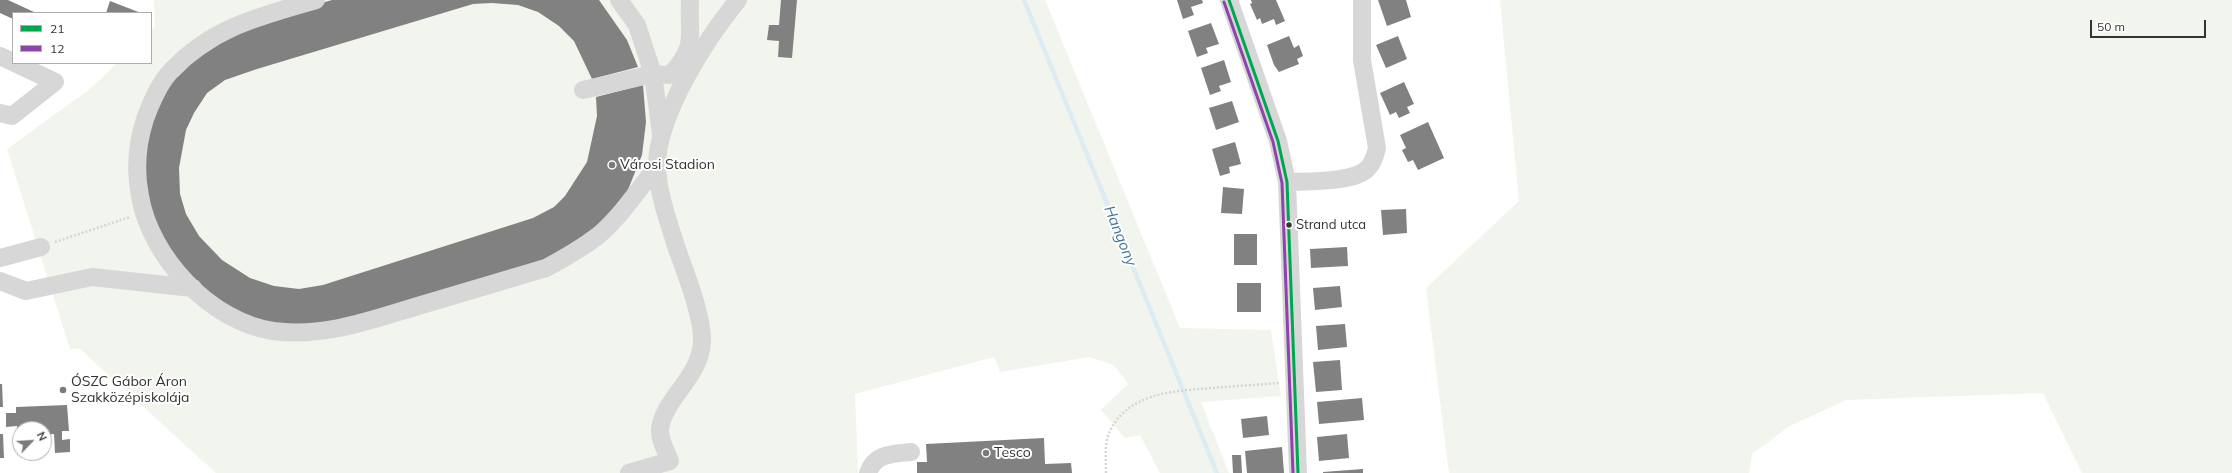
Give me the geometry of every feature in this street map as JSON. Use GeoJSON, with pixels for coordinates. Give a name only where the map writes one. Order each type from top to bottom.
{"type":"FeatureCollection","features":[{"type":"Feature","properties":{"kind":"street"},"geometry":{"type":"LineString","coordinates":[[316,0],[248,20],[214,36],[169,72],[151,103],[141,134],[137,162],[140,196],[147,222],[160,247],[193,288],[212,305],[230,317],[254,327],[274,331],[306,332],[342,329],[546,268],[576,252],[600,234],[615,218],[657,166]]}},
{"type":"Feature","properties":{"kind":"street"},"geometry":{"type":"LineString","coordinates":[[619,0],[637,25],[653,74],[661,137],[657,166],[662,202],[694,299],[702,342],[698,364],[668,410],[660,429],[663,444],[670,461],[629,473]]}},
{"type":"Feature","properties":{"kind":"street"},"geometry":{"type":"LineString","coordinates":[[583,90],[653,74],[670,74],[684,61],[690,46],[690,0]]}},
{"type":"Feature","properties":{"kind":"street"},"geometry":{"type":"LineString","coordinates":[[661,137],[695,59],[719,24],[738,0]]}},
{"type":"Feature","properties":{"kind":"street"},"geometry":{"type":"LineString","coordinates":[[1229,0],[1278,141],[1287,182],[1298,473]]}},
{"type":"Feature","properties":{"kind":"street"},"geometry":{"type":"LineString","coordinates":[[1287,182],[1348,178],[1359,175],[1368,168],[1374,158],[1377,148],[1362,60],[1362,0]]}},
{"type":"Feature","properties":{"kind":"street"},"geometry":{"type":"LineString","coordinates":[[0,56],[12,62]]}},
{"type":"Feature","properties":{"kind":"street"},"geometry":{"type":"LineString","coordinates":[[0,114],[12,116],[55,82],[16,64]]}},
{"type":"Feature","properties":{"kind":"street"},"geometry":{"type":"LineString","coordinates":[[0,258],[41,247]]}},
{"type":"Feature","properties":{"kind":"street"},"geometry":{"type":"LineString","coordinates":[[0,281],[26,291],[92,277],[193,288]]}},
{"type":"Feature","properties":{"kind":"street"},"geometry":{"type":"LineString","coordinates":[[868,473],[870,466],[878,458],[889,454],[911,452]]}},
{"type":"Feature","properties":{"kind":"path"},"geometry":{"type":"LineString","coordinates":[[41,247],[144,212]]}},
{"type":"Feature","properties":{"kind":"path"},"geometry":{"type":"LineString","coordinates":[[1106,473],[1106,445],[1109,431],[1121,415],[1140,401],[1163,392],[1294,382]]}},
{"type":"Feature","properties":{"kind":"shaded area"},"geometry":{"type":"Polygon","coordinates":[[[154,0],[1045,0],[1180,328],[1271,330],[1281,396],[1201,402],[1229,473],[1160,473],[1140,435],[1125,438],[1101,410],[1128,384],[1114,365],[1089,357],[1000,372],[994,357],[855,394],[858,473],[216,473],[80,349],[70,349],[7,149],[90,89],[116,64],[152,64],[152,29],[155,26],[154,0]]]}},
{"type":"Feature","properties":{"kind":"shaded area"},"geometry":{"type":"Polygon","coordinates":[[[1500,0],[2232,0],[2232,473],[2082,473],[2043,393],[1846,400],[1788,427],[1752,454],[1749,473],[1449,473],[1426,288],[1519,201],[1500,0]]]}},
{"type":"Feature","properties":{"kind":"building"},"geometry":{"type":"Polygon","coordinates":[[[0,0],[8,0],[34,12],[12,12],[12,19],[0,13],[0,0]]]}},
{"type":"Feature","properties":{"kind":"building","name":"Városi Stadion"},"geometry":{"type":"Polygon","coordinates":[[[332,0],[599,0],[627,40],[638,67],[592,79],[574,41],[559,26],[538,12],[518,5],[492,3],[473,4],[225,80],[207,93],[194,113],[186,130],[179,168],[180,194],[186,214],[199,236],[222,260],[250,278],[274,286],[299,289],[323,285],[533,218],[554,207],[565,196],[587,162],[597,116],[596,97],[643,85],[646,122],[642,155],[625,197],[612,215],[545,267],[306,330],[231,316],[161,246],[146,211],[144,135],[173,75],[249,24],[332,0]]]}},
{"type":"Feature","properties":{"kind":"building"},"geometry":{"type":"Polygon","coordinates":[[[781,0],[797,0],[792,58],[778,57],[779,41],[767,40],[769,25],[779,25],[781,0]]]}},
{"type":"Feature","properties":{"kind":"building"},"geometry":{"type":"Polygon","coordinates":[[[1177,0],[1202,0],[1203,3],[1191,7],[1194,15],[1183,19],[1177,0]]]}},
{"type":"Feature","properties":{"kind":"building"},"geometry":{"type":"Polygon","coordinates":[[[1251,0],[1276,0],[1285,21],[1276,25],[1274,19],[1262,24],[1260,18],[1257,20],[1250,4],[1252,3],[1251,0]]]}},
{"type":"Feature","properties":{"kind":"building"},"geometry":{"type":"Polygon","coordinates":[[[1378,0],[1406,0],[1411,17],[1387,26],[1378,0]]]}},
{"type":"Feature","properties":{"kind":"building"},"geometry":{"type":"Polygon","coordinates":[[[110,1],[138,12],[106,12],[110,1]]]}},
{"type":"Feature","properties":{"kind":"building"},"geometry":{"type":"Polygon","coordinates":[[[1211,23],[1219,44],[1206,48],[1208,53],[1197,57],[1188,31],[1211,23]]]}},
{"type":"Feature","properties":{"kind":"building"},"geometry":{"type":"Polygon","coordinates":[[[1289,36],[1294,48],[1299,45],[1303,56],[1297,59],[1299,64],[1279,72],[1274,65],[1267,45],[1289,36]]]}},
{"type":"Feature","properties":{"kind":"building"},"geometry":{"type":"Polygon","coordinates":[[[1398,36],[1407,59],[1386,68],[1376,45],[1398,36]]]}},
{"type":"Feature","properties":{"kind":"building"},"geometry":{"type":"Polygon","coordinates":[[[1224,60],[1231,82],[1219,86],[1221,91],[1210,95],[1201,68],[1224,60]]]}},
{"type":"Feature","properties":{"kind":"building"},"geometry":{"type":"Polygon","coordinates":[[[1404,82],[1414,104],[1407,107],[1410,113],[1399,118],[1396,112],[1390,115],[1380,93],[1404,82]]]}},
{"type":"Feature","properties":{"kind":"building"},"geometry":{"type":"Polygon","coordinates":[[[1232,101],[1239,122],[1216,130],[1209,108],[1232,101]]]}},
{"type":"Feature","properties":{"kind":"building"},"geometry":{"type":"Polygon","coordinates":[[[1428,122],[1444,158],[1418,170],[1413,160],[1408,162],[1402,150],[1406,148],[1400,135],[1428,122]]]}},
{"type":"Feature","properties":{"kind":"building"},"geometry":{"type":"Polygon","coordinates":[[[1235,142],[1241,164],[1229,167],[1230,173],[1220,176],[1212,149],[1235,142]]]}},
{"type":"Feature","properties":{"kind":"building"},"geometry":{"type":"Polygon","coordinates":[[[1223,187],[1244,189],[1242,214],[1221,213],[1223,187]]]}},
{"type":"Feature","properties":{"kind":"building"},"geometry":{"type":"Polygon","coordinates":[[[1406,209],[1407,233],[1383,235],[1381,210],[1406,209]]]}},
{"type":"Feature","properties":{"kind":"building"},"geometry":{"type":"Polygon","coordinates":[[[1234,234],[1257,234],[1257,265],[1234,265],[1234,234]]]}},
{"type":"Feature","properties":{"kind":"building"},"geometry":{"type":"Polygon","coordinates":[[[1347,247],[1348,266],[1311,268],[1310,249],[1347,247]]]}},
{"type":"Feature","properties":{"kind":"building"},"geometry":{"type":"Polygon","coordinates":[[[1237,283],[1261,283],[1261,312],[1237,312],[1237,283]]]}},
{"type":"Feature","properties":{"kind":"building"},"geometry":{"type":"Polygon","coordinates":[[[1340,286],[1342,307],[1315,310],[1313,288],[1340,286]]]}},
{"type":"Feature","properties":{"kind":"building"},"geometry":{"type":"Polygon","coordinates":[[[1345,324],[1347,347],[1318,350],[1316,326],[1345,324]]]}},
{"type":"Feature","properties":{"kind":"building"},"geometry":{"type":"Polygon","coordinates":[[[1340,360],[1342,390],[1316,392],[1313,362],[1340,360]]]}},
{"type":"Feature","properties":{"kind":"building"},"geometry":{"type":"Polygon","coordinates":[[[0,384],[2,384],[3,407],[0,407],[0,384]]]}},
{"type":"Feature","properties":{"kind":"building"},"geometry":{"type":"Polygon","coordinates":[[[1362,398],[1364,420],[1319,424],[1317,402],[1362,398]]]}},
{"type":"Feature","properties":{"kind":"building","name":"ÓSZC Gábor Áron Szakközépiskolája"},"geometry":{"type":"Polygon","coordinates":[[[67,405],[69,431],[62,431],[62,440],[70,439],[70,452],[55,453],[54,434],[52,434],[52,421],[12,421],[12,426],[6,427],[6,413],[16,413],[16,407],[67,405]]]}},
{"type":"Feature","properties":{"kind":"building"},"geometry":{"type":"Polygon","coordinates":[[[1267,416],[1269,435],[1243,438],[1241,419],[1267,416]]]}},
{"type":"Feature","properties":{"kind":"building"},"geometry":{"type":"Polygon","coordinates":[[[0,434],[3,434],[4,458],[0,458],[0,434]]]}},
{"type":"Feature","properties":{"kind":"building"},"geometry":{"type":"Polygon","coordinates":[[[1347,434],[1349,458],[1319,461],[1317,437],[1347,434]]]}},
{"type":"Feature","properties":{"kind":"building","name":"Tesco"},"geometry":{"type":"Polygon","coordinates":[[[1044,438],[1045,464],[1071,463],[1072,473],[917,473],[917,462],[927,462],[926,444],[1044,438]]]}},
{"type":"Feature","properties":{"kind":"building"},"geometry":{"type":"Polygon","coordinates":[[[1282,447],[1284,473],[1247,473],[1245,451],[1282,447]]]}},
{"type":"Feature","properties":{"kind":"building"},"geometry":{"type":"Polygon","coordinates":[[[1232,455],[1241,455],[1242,473],[1233,473],[1232,455]]]}},
{"type":"Feature","properties":{"kind":"building"},"geometry":{"type":"Polygon","coordinates":[[[1363,469],[1363,473],[1323,473],[1323,472],[1363,469]]]}},
{"type":"Feature","properties":{"kind":"waterway","name":"Hangony"},"geometry":{"type":"LineString","coordinates":[[1024,0],[1217,473]]}},
{"type":"Feature","properties":{"kind":"transit line","name":"21"},"geometry":{"type":"LineString","coordinates":[[1229,0],[1278,141],[1287,182],[1298,473]]}},
{"type":"Feature","properties":{"kind":"transit line","name":"12"},"geometry":{"type":"LineString","coordinates":[[1224,2],[1273,142],[1282,183],[1293,473]]}},
{"type":"Feature","properties":{"kind":"place","name":"Városi Stadion"},"geometry":{"type":"Point","coordinates":[612,165]}},
{"type":"Feature","properties":{"kind":"place","name":"Strand utca"},"geometry":{"type":"Point","coordinates":[1289,225]}},
{"type":"Feature","properties":{"kind":"place","name":"ÓSZC Gábor Áron Szakközépiskolája"},"geometry":{"type":"Point","coordinates":[63,390]}},
{"type":"Feature","properties":{"kind":"place","name":"Tesco"},"geometry":{"type":"Point","coordinates":[986,453]}}]}
